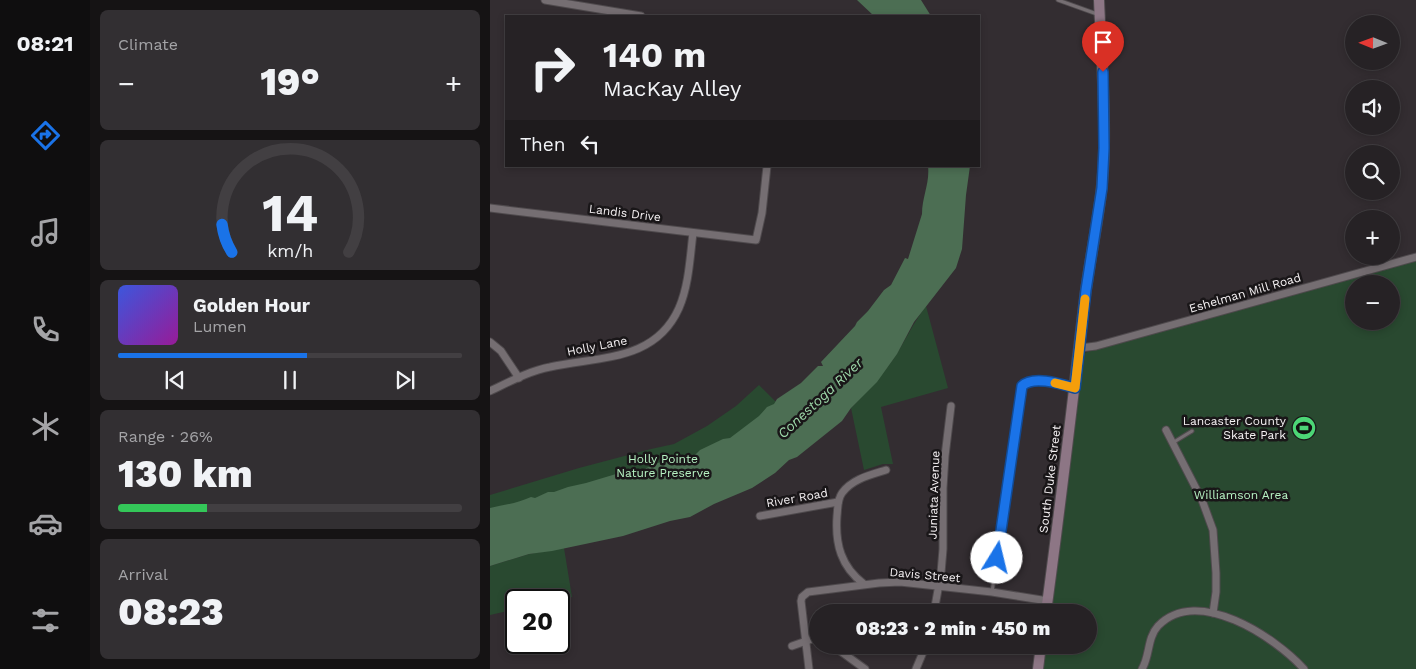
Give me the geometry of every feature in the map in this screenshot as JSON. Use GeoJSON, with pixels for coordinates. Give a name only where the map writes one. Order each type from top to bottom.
{"type":"FeatureCollection","features":[{"type":"Feature","properties":{"kind":"main road","name":"South Duke Street"},"geometry":{"type":"LineString","coordinates":[[1047,604],[1086,290],[1101,196],[1104,148],[1099,0]]}},
{"type":"Feature","properties":{"kind":"main road"},"geometry":{"type":"LineString","coordinates":[[1038,669],[1040,654]]}},
{"type":"Feature","properties":{"kind":"street"},"geometry":{"type":"LineString","coordinates":[[545,0],[635,15]]}},
{"type":"Feature","properties":{"kind":"street","name":"Landis Drive"},"geometry":{"type":"LineString","coordinates":[[490,208],[756,240],[762,213],[766,167]]}},
{"type":"Feature","properties":{"kind":"street","name":"Holly Lane"},"geometry":{"type":"LineString","coordinates":[[490,391],[548,367],[619,356],[655,339],[672,320],[684,296],[693,233]]}},
{"type":"Feature","properties":{"kind":"street","name":"Eshelman Mill Road"},"geometry":{"type":"LineString","coordinates":[[1080,348],[1096,346],[1416,257]]}},
{"type":"Feature","properties":{"kind":"street"},"geometry":{"type":"LineString","coordinates":[[490,342],[506,357],[519,378]]}},
{"type":"Feature","properties":{"kind":"street","name":"Juniata Avenue"},"geometry":{"type":"LineString","coordinates":[[936,604],[940,586],[943,549],[943,488],[951,406]]}},
{"type":"Feature","properties":{"kind":"street"},"geometry":{"type":"LineString","coordinates":[[1166,430],[1202,500],[1213,530],[1216,572],[1213,613]]}},
{"type":"Feature","properties":{"kind":"street"},"geometry":{"type":"LineString","coordinates":[[864,584],[847,567],[839,550],[836,522],[838,502],[842,493],[854,482],[870,474],[886,470]]}},
{"type":"Feature","properties":{"kind":"street","name":"River Road"},"geometry":{"type":"LineString","coordinates":[[760,516],[838,502]]}},
{"type":"Feature","properties":{"kind":"street","name":"Davis Street"},"geometry":{"type":"LineString","coordinates":[[806,642],[801,601],[802,597],[808,592],[864,584],[900,582],[992,592],[1048,601]]}},
{"type":"Feature","properties":{"kind":"street"},"geometry":{"type":"LineString","coordinates":[[1142,669],[1146,662],[1152,636],[1162,622],[1181,613],[1199,610],[1242,624],[1285,651],[1304,669]]}},
{"type":"Feature","properties":{"kind":"street"},"geometry":{"type":"LineString","coordinates":[[792,646],[809,641]]}},
{"type":"Feature","properties":{"kind":"street"},"geometry":{"type":"LineString","coordinates":[[806,642],[809,669]]}},
{"type":"Feature","properties":{"kind":"street"},"geometry":{"type":"LineString","coordinates":[[844,654],[865,669]]}},
{"type":"Feature","properties":{"kind":"street"},"geometry":{"type":"LineString","coordinates":[[916,669],[922,654]]}},
{"type":"Feature","properties":{"kind":"lane"},"geometry":{"type":"LineString","coordinates":[[1058,0],[1100,15]]}},
{"type":"Feature","properties":{"kind":"lane"},"geometry":{"type":"LineString","coordinates":[[992,592],[1022,386],[1031,380],[1056,383],[1075,388]]}},
{"type":"Feature","properties":{"kind":"lane"},"geometry":{"type":"LineString","coordinates":[[1174,443],[1192,431]]}},
{"type":"Feature","properties":{"kind":"green space","name":"Williamson Area"},"geometry":{"type":"Polygon","coordinates":[[[1416,261],[1416,669],[1042,669],[1044,654],[1097,654],[1097,604],[1052,604],[1084,353],[1345,281],[1345,330],[1400,330],[1400,275],[1365,275],[1416,261]]]}},
{"type":"Feature","properties":{"kind":"green space"},"geometry":{"type":"Polygon","coordinates":[[[926,306],[948,388],[881,407],[893,464],[883,464],[864,470],[851,408],[875,383],[891,362],[926,306]]]}},
{"type":"Feature","properties":{"kind":"green space","name":"Holly Pointe Nature Preserve"},"geometry":{"type":"Polygon","coordinates":[[[759,385],[785,411],[761,431],[490,529],[490,495],[579,468],[674,444],[707,426],[736,406],[759,385]]]}},
{"type":"Feature","properties":{"kind":"green space"},"geometry":{"type":"Polygon","coordinates":[[[564,548],[572,597],[570,597],[570,589],[505,589],[505,612],[490,615],[490,566],[529,554],[564,548]]]}},
{"type":"Feature","properties":{"kind":"water"},"geometry":{"type":"Polygon","coordinates":[[[857,0],[921,0],[930,15],[873,15],[857,0]]]}},
{"type":"Feature","properties":{"kind":"water","name":"Conestoga River"},"geometry":{"type":"Polygon","coordinates":[[[928,167],[970,167],[962,249],[956,268],[914,322],[897,354],[877,382],[851,408],[842,421],[797,457],[789,460],[775,473],[752,488],[714,504],[690,517],[670,521],[623,536],[529,554],[490,566],[490,508],[531,497],[535,498],[548,492],[586,483],[622,471],[644,469],[665,460],[681,460],[696,454],[700,450],[723,439],[730,438],[759,416],[767,407],[774,404],[777,399],[801,383],[818,366],[823,366],[821,362],[855,326],[884,290],[891,285],[905,258],[908,259],[922,214],[928,167]]]}},
{"type":"Feature","properties":{"kind":"slow traffic"},"geometry":{"type":"LineString","coordinates":[[1055,383],[1075,388],[1085,299]]}},
{"type":"Feature","properties":{"kind":"place","name":"Lancaster County Skate Park"},"geometry":{"type":"Point","coordinates":[1304,428]}},
{"type":"Feature","properties":{"kind":"route"},"geometry":{"type":"LineString","coordinates":[[997,558],[1022,386],[1031,380],[1056,383],[1075,388],[1086,290],[1102,188],[1104,148],[1103,72]]}}]}
